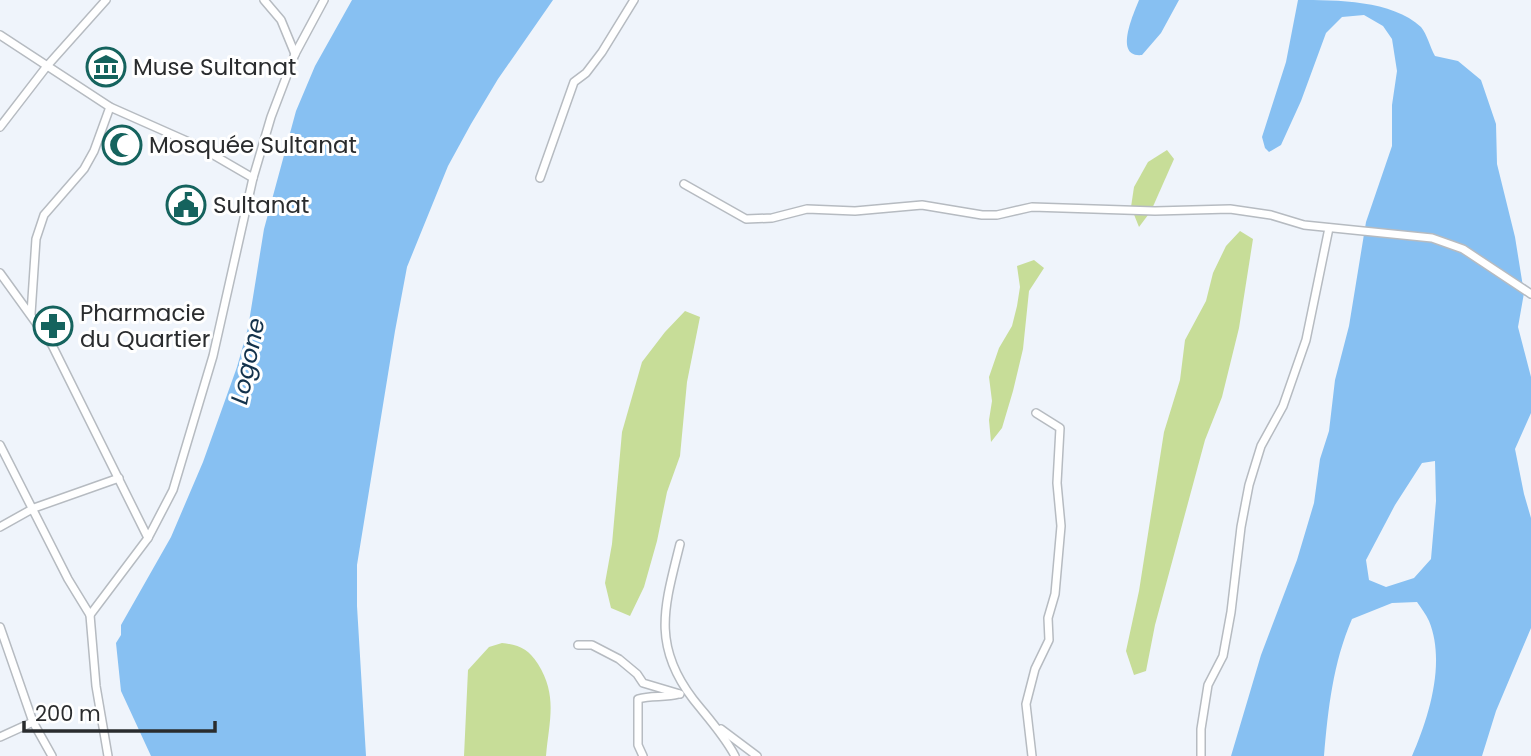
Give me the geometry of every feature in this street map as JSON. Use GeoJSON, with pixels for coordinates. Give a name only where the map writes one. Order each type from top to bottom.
{"type":"FeatureCollection","features":[{"type":"Feature","properties":{"kind":"street"},"geometry":{"type":"LineString","coordinates":[[0,127],[47,66],[106,0]]}},
{"type":"Feature","properties":{"kind":"street"},"geometry":{"type":"LineString","coordinates":[[264,0],[281,20],[295,54]]}},
{"type":"Feature","properties":{"kind":"street"},"geometry":{"type":"LineString","coordinates":[[90,615],[148,538],[173,490],[213,356],[253,178],[271,117],[295,54],[324,0]]}},
{"type":"Feature","properties":{"kind":"street"},"geometry":{"type":"LineString","coordinates":[[540,178],[574,82],[586,73],[602,52],[634,0]]}},
{"type":"Feature","properties":{"kind":"street"},"geometry":{"type":"LineString","coordinates":[[0,35],[110,107],[198,146],[253,178]]}},
{"type":"Feature","properties":{"kind":"street"},"geometry":{"type":"LineString","coordinates":[[32,314],[36,239],[44,215],[84,169],[94,151],[110,107]]}},
{"type":"Feature","properties":{"kind":"street"},"geometry":{"type":"LineString","coordinates":[[684,184],[746,219],[772,218],[807,209],[855,211],[922,205],[982,215],[997,215],[1032,207],[1155,211],[1230,209],[1271,215],[1304,225],[1432,238],[1463,249],[1531,294]]}},
{"type":"Feature","properties":{"kind":"street"},"geometry":{"type":"LineString","coordinates":[[1201,756],[1201,729],[1208,685],[1223,656],[1249,485],[1261,446],[1283,406],[1306,341],[1329,228]]}},
{"type":"Feature","properties":{"kind":"street"},"geometry":{"type":"LineString","coordinates":[[0,273],[52,345],[148,538]]}},
{"type":"Feature","properties":{"kind":"street"},"geometry":{"type":"LineString","coordinates":[[1032,756],[1026,704],[1035,669],[1049,640],[1048,618],[1055,594],[1061,526],[1057,483],[1060,428],[1036,413]]}},
{"type":"Feature","properties":{"kind":"street"},"geometry":{"type":"LineString","coordinates":[[0,445],[68,579],[90,615],[96,686],[108,756]]}},
{"type":"Feature","properties":{"kind":"street"},"geometry":{"type":"LineString","coordinates":[[0,527],[34,509],[119,478]]}},
{"type":"Feature","properties":{"kind":"street"},"geometry":{"type":"LineString","coordinates":[[680,544],[665,604],[664,632],[671,659],[691,696],[715,725],[735,756]]}},
{"type":"Feature","properties":{"kind":"street"},"geometry":{"type":"LineString","coordinates":[[1,631],[33,722],[52,756]]}},
{"type":"Feature","properties":{"kind":"street"},"geometry":{"type":"LineString","coordinates":[[578,645],[592,645],[619,659],[637,674],[643,683],[691,696]]}},
{"type":"Feature","properties":{"kind":"street"},"geometry":{"type":"LineString","coordinates":[[643,756],[638,746],[638,699],[649,695],[664,698],[680,694]]}},
{"type":"Feature","properties":{"kind":"street"},"geometry":{"type":"LineString","coordinates":[[0,737],[33,722]]}},
{"type":"Feature","properties":{"kind":"street"},"geometry":{"type":"LineString","coordinates":[[715,725],[757,756]]}},
{"type":"Feature","properties":{"kind":"green space"},"geometry":{"type":"Polygon","coordinates":[[[1167,150],[1174,159],[1151,211],[1139,227],[1131,207],[1134,187],[1148,162],[1167,150]]]}},
{"type":"Feature","properties":{"kind":"green space"},"geometry":{"type":"Polygon","coordinates":[[[1240,231],[1253,239],[1239,328],[1222,397],[1205,440],[1155,625],[1146,671],[1134,675],[1126,651],[1139,591],[1164,432],[1180,380],[1185,340],[1206,301],[1213,273],[1226,246],[1240,231]]]}},
{"type":"Feature","properties":{"kind":"green space"},"geometry":{"type":"Polygon","coordinates":[[[1034,260],[1044,268],[1029,291],[1023,349],[1013,391],[1002,428],[991,442],[989,420],[992,401],[989,377],[999,348],[1012,326],[1020,287],[1017,266],[1034,260]]]}},
{"type":"Feature","properties":{"kind":"green space"},"geometry":{"type":"Polygon","coordinates":[[[685,311],[700,317],[687,382],[680,456],[667,492],[644,587],[630,616],[611,608],[605,583],[612,544],[622,432],[642,362],[685,311]]]}},
{"type":"Feature","properties":{"kind":"green space"},"geometry":{"type":"Polygon","coordinates":[[[502,643],[527,651],[544,676],[551,709],[546,756],[464,756],[468,670],[489,647],[502,643]]]}},
{"type":"Feature","properties":{"kind":"water","name":"Logone"},"geometry":{"type":"Polygon","coordinates":[[[352,0],[553,0],[498,79],[448,166],[407,267],[357,565],[366,756],[151,756],[121,691],[116,643],[121,635],[121,625],[171,537],[203,462],[248,328],[264,229],[296,111],[315,66],[352,0]]]}},
{"type":"Feature","properties":{"kind":"water"},"geometry":{"type":"Polygon","coordinates":[[[1139,0],[1179,0],[1161,33],[1142,55],[1133,54],[1127,42],[1139,0]]]}},
{"type":"Feature","properties":{"kind":"water"},"geometry":{"type":"Polygon","coordinates":[[[1298,0],[1346,1],[1395,11],[1421,27],[1435,56],[1458,61],[1481,80],[1496,124],[1497,164],[1515,237],[1524,293],[1518,327],[1531,377],[1531,413],[1515,449],[1531,518],[1531,628],[1496,711],[1482,756],[1412,756],[1429,707],[1436,671],[1434,637],[1428,618],[1417,602],[1392,603],[1352,619],[1336,669],[1324,756],[1231,756],[1261,655],[1297,560],[1314,503],[1320,459],[1329,431],[1335,380],[1349,326],[1366,222],[1392,146],[1392,105],[1397,71],[1392,39],[1383,26],[1364,15],[1342,17],[1326,33],[1301,101],[1281,145],[1269,152],[1262,137],[1286,62],[1298,0]],[[1435,461],[1422,463],[1395,505],[1366,560],[1369,580],[1386,587],[1414,578],[1431,559],[1436,501],[1435,461]]]}},
{"type":"Feature","properties":{"kind":"place","name":"Muse Sultanat"},"geometry":{"type":"Point","coordinates":[106,67]}},
{"type":"Feature","properties":{"kind":"place","name":"Mosquée Sultanat"},"geometry":{"type":"Point","coordinates":[122,145]}},
{"type":"Feature","properties":{"kind":"place","name":"Sultanat"},"geometry":{"type":"Point","coordinates":[186,205]}},
{"type":"Feature","properties":{"kind":"place","name":"Pharmacie du Quartier"},"geometry":{"type":"Point","coordinates":[53,326]}}]}
